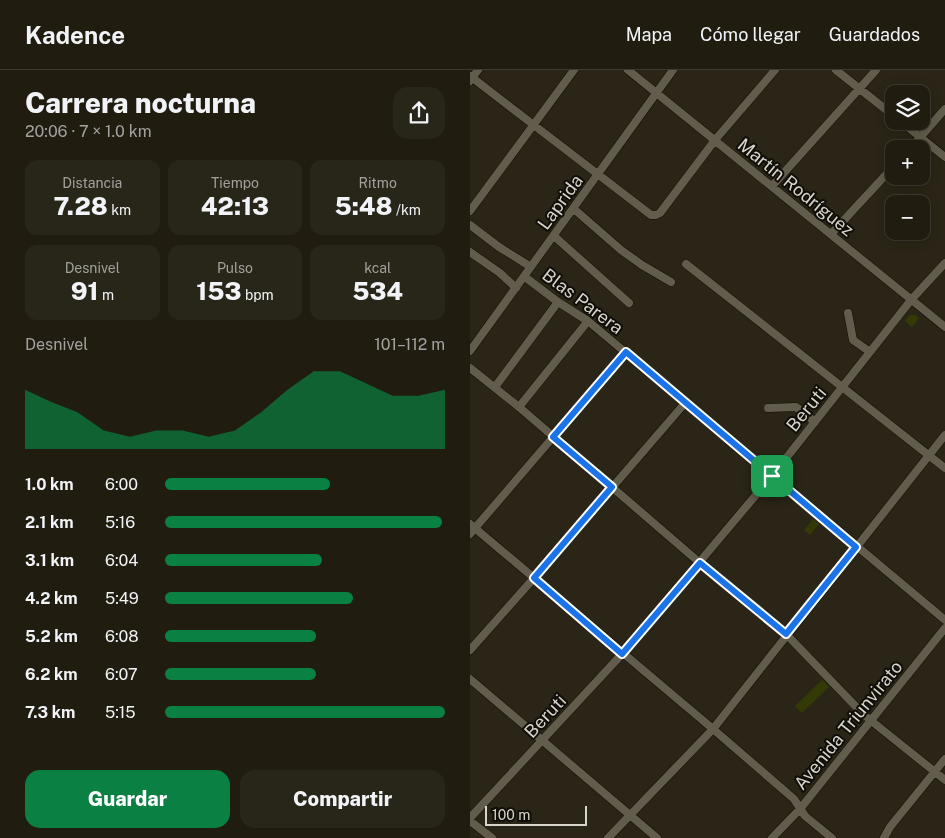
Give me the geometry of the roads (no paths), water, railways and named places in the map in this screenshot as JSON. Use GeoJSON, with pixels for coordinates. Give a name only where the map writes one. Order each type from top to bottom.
{"type":"FeatureCollection","features":[{"type":"Feature","properties":{"kind":"street"},"geometry":{"type":"LineString","coordinates":[[478,70],[471,78],[599,173],[652,215],[660,213],[715,140],[775,70]]}},
{"type":"Feature","properties":{"kind":"street"},"geometry":{"type":"LineString","coordinates":[[470,211],[574,70]]}},
{"type":"Feature","properties":{"kind":"street","name":"Martín Rodríguez"},"geometry":{"type":"LineString","coordinates":[[628,70],[945,327]]}},
{"type":"Feature","properties":{"kind":"street","name":"Laprida"},"geometry":{"type":"LineString","coordinates":[[470,351],[673,70]]}},
{"type":"Feature","properties":{"kind":"street"},"geometry":{"type":"LineString","coordinates":[[836,70],[885,109]]}},
{"type":"Feature","properties":{"kind":"street"},"geometry":{"type":"LineString","coordinates":[[772,186],[876,70]]}},
{"type":"Feature","properties":{"kind":"street"},"geometry":{"type":"LineString","coordinates":[[918,140],[945,109]]}},
{"type":"Feature","properties":{"kind":"street"},"geometry":{"type":"LineString","coordinates":[[912,130],[945,157]]}},
{"type":"Feature","properties":{"kind":"street"},"geometry":{"type":"LineString","coordinates":[[831,234],[885,176]]}},
{"type":"Feature","properties":{"kind":"street"},"geometry":{"type":"LineString","coordinates":[[574,209],[621,250],[671,282]]}},
{"type":"Feature","properties":{"kind":"street","name":"Blas Parera"},"geometry":{"type":"LineString","coordinates":[[470,225],[498,247],[531,267]]}},
{"type":"Feature","properties":{"kind":"street"},"geometry":{"type":"LineString","coordinates":[[554,236],[629,303]]}},
{"type":"Feature","properties":{"kind":"street","name":"Blas Parera"},"geometry":{"type":"LineString","coordinates":[[470,252],[500,273],[516,288]]}},
{"type":"Feature","properties":{"kind":"street","name":"Beruti"},"geometry":{"type":"LineString","coordinates":[[470,819],[622,654],[700,563],[772,476],[911,300],[945,263]]}},
{"type":"Feature","properties":{"kind":"street"},"geometry":{"type":"LineString","coordinates":[[686,264],[945,468]]}},
{"type":"Feature","properties":{"kind":"street","name":"Blas Parera"},"geometry":{"type":"LineString","coordinates":[[524,276],[558,302],[588,321],[626,352],[945,620]]}},
{"type":"Feature","properties":{"kind":"street"},"geometry":{"type":"LineString","coordinates":[[495,387],[558,302]]}},
{"type":"Feature","properties":{"kind":"street"},"geometry":{"type":"LineString","coordinates":[[848,313],[853,340],[870,352]]}},
{"type":"Feature","properties":{"kind":"street"},"geometry":{"type":"LineString","coordinates":[[519,407],[588,321]]}},
{"type":"Feature","properties":{"kind":"street"},"geometry":{"type":"LineString","coordinates":[[626,352],[472,529],[534,578],[713,729],[794,799],[805,816],[832,838]]}},
{"type":"Feature","properties":{"kind":"street"},"geometry":{"type":"LineString","coordinates":[[470,368],[519,407],[700,563],[786,634],[871,721],[945,780]]}},
{"type":"Feature","properties":{"kind":"street"},"geometry":{"type":"LineString","coordinates":[[470,650],[685,403]]}},
{"type":"Feature","properties":{"kind":"street"},"geometry":{"type":"LineString","coordinates":[[768,408],[796,407],[815,422]]}},
{"type":"Feature","properties":{"kind":"street"},"geometry":{"type":"LineString","coordinates":[[608,838],[713,729],[786,634],[945,435]]}},
{"type":"Feature","properties":{"kind":"street","name":"Avenida Triunvirato"},"geometry":{"type":"LineString","coordinates":[[772,838],[800,809],[945,628]]}},
{"type":"Feature","properties":{"kind":"street"},"geometry":{"type":"LineString","coordinates":[[470,679],[657,838]]}},
{"type":"Feature","properties":{"kind":"street"},"geometry":{"type":"LineString","coordinates":[[884,838],[890,827],[945,759]]}},
{"type":"Feature","properties":{"kind":"street"},"geometry":{"type":"LineString","coordinates":[[470,819],[492,838]]}}]}
